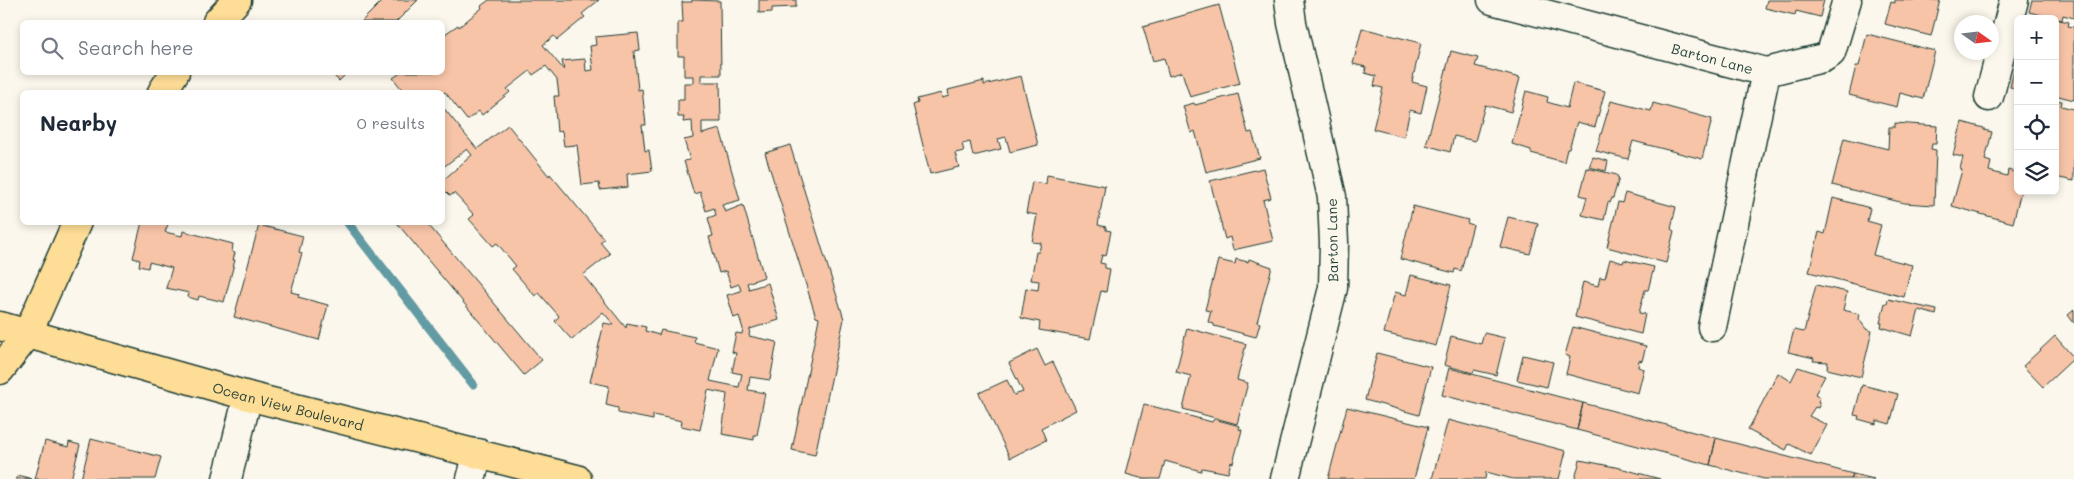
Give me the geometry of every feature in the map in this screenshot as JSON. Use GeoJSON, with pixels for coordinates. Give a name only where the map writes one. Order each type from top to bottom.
{"type":"FeatureCollection","features":[{"type":"Feature","properties":{"kind":"main road"},"geometry":{"type":"LineString","coordinates":[[219,20],[237,0]]}},
{"type":"Feature","properties":{"kind":"main road"},"geometry":{"type":"LineString","coordinates":[[163,90],[173,75]]}},
{"type":"Feature","properties":{"kind":"main road"},"geometry":{"type":"LineString","coordinates":[[0,370],[27,335],[76,225]]}},
{"type":"Feature","properties":{"kind":"main road","name":"Ocean View Boulevard"},"geometry":{"type":"LineString","coordinates":[[0,326],[248,396],[474,466],[577,479]]}},
{"type":"Feature","properties":{"kind":"street","name":"Barton Lane"},"geometry":{"type":"LineString","coordinates":[[1285,479],[1333,288],[1334,243],[1332,197],[1292,23],[1289,0]]}},
{"type":"Feature","properties":{"kind":"street","name":"Barton Lane"},"geometry":{"type":"LineString","coordinates":[[1492,0],[1766,72],[1712,327]]}},
{"type":"Feature","properties":{"kind":"street"},"geometry":{"type":"LineString","coordinates":[[1766,72],[1823,58],[1831,52],[1847,0]]}},
{"type":"Feature","properties":{"kind":"street"},"geometry":{"type":"LineString","coordinates":[[1989,97],[2014,0]]}},
{"type":"Feature","properties":{"kind":"street"},"geometry":{"type":"LineString","coordinates":[[227,479],[248,396]]}},
{"type":"Feature","properties":{"kind":"building"},"geometry":{"type":"Polygon","coordinates":[[[383,0],[418,0],[398,20],[363,20],[383,0]]]}},
{"type":"Feature","properties":{"kind":"building"},"geometry":{"type":"Polygon","coordinates":[[[489,0],[599,0],[582,14],[585,17],[557,40],[554,36],[543,45],[564,70],[562,61],[585,59],[586,71],[593,70],[590,46],[596,45],[595,37],[638,33],[640,50],[634,51],[638,90],[642,89],[646,125],[642,125],[645,151],[649,150],[652,171],[627,174],[628,187],[600,190],[599,183],[582,185],[577,145],[564,146],[562,131],[557,132],[554,96],[559,96],[557,80],[546,66],[533,75],[530,71],[507,89],[510,92],[482,115],[479,111],[467,120],[445,90],[402,90],[393,78],[398,75],[445,75],[445,34],[458,25],[459,27],[482,8],[481,6],[489,0]]]}},
{"type":"Feature","properties":{"kind":"building"},"geometry":{"type":"Polygon","coordinates":[[[692,0],[720,1],[721,75],[701,75],[701,82],[720,82],[721,122],[702,122],[702,134],[720,129],[740,200],[722,205],[725,212],[743,205],[764,277],[747,283],[749,289],[768,283],[779,320],[750,329],[749,336],[777,342],[770,380],[750,377],[748,390],[765,393],[757,435],[754,435],[754,440],[722,434],[727,394],[708,390],[700,430],[681,426],[682,421],[653,415],[653,420],[618,413],[618,408],[606,405],[609,386],[590,382],[604,323],[614,325],[603,312],[572,340],[555,321],[559,316],[539,293],[535,296],[512,269],[516,266],[497,243],[493,246],[469,219],[474,215],[454,193],[450,196],[445,191],[445,178],[472,155],[467,149],[445,166],[445,110],[477,149],[508,125],[604,239],[600,242],[610,254],[583,275],[626,328],[627,323],[646,327],[645,331],[659,335],[661,330],[695,337],[694,342],[718,348],[710,381],[739,387],[742,374],[732,372],[736,353],[732,352],[736,333],[742,334],[743,329],[739,316],[734,318],[727,295],[741,291],[739,284],[731,287],[726,271],[719,273],[709,237],[713,236],[708,218],[716,215],[714,208],[706,211],[700,192],[694,194],[684,161],[690,160],[684,140],[693,138],[692,121],[683,122],[684,117],[678,117],[678,100],[684,100],[684,83],[693,83],[693,76],[684,76],[684,56],[678,56],[678,22],[683,22],[682,2],[692,2],[692,0]]]}},
{"type":"Feature","properties":{"kind":"building"},"geometry":{"type":"Polygon","coordinates":[[[759,0],[796,0],[796,7],[772,8],[772,12],[759,13],[759,0]]]}},
{"type":"Feature","properties":{"kind":"building"},"geometry":{"type":"Polygon","coordinates":[[[1767,0],[1824,0],[1820,17],[1796,11],[1795,15],[1765,8],[1767,0]]]}},
{"type":"Feature","properties":{"kind":"building"},"geometry":{"type":"Polygon","coordinates":[[[1895,0],[1940,0],[1931,36],[1885,24],[1891,2],[1895,3],[1895,0]]]}},
{"type":"Feature","properties":{"kind":"building"},"geometry":{"type":"Polygon","coordinates":[[[2032,0],[2074,0],[2074,18],[2063,15],[2062,20],[2059,19],[2059,15],[2041,15],[2029,12],[2032,0]]]}},
{"type":"Feature","properties":{"kind":"building"},"geometry":{"type":"Polygon","coordinates":[[[1219,5],[1240,83],[1190,97],[1182,72],[1169,76],[1164,58],[1153,61],[1143,27],[1219,5]]]}},
{"type":"Feature","properties":{"kind":"building"},"geometry":{"type":"Polygon","coordinates":[[[2059,20],[2069,22],[2068,26],[2074,27],[2074,100],[2059,96],[2059,20]]]}},
{"type":"Feature","properties":{"kind":"building"},"geometry":{"type":"Polygon","coordinates":[[[1362,28],[1421,43],[1412,82],[1427,86],[1421,113],[1410,110],[1404,137],[1373,129],[1383,88],[1374,86],[1376,76],[1365,73],[1366,67],[1353,64],[1362,28]]]}},
{"type":"Feature","properties":{"kind":"building"},"geometry":{"type":"Polygon","coordinates":[[[1867,34],[1935,51],[1923,99],[1900,93],[1897,107],[1849,95],[1867,34]]]}},
{"type":"Feature","properties":{"kind":"building"},"geometry":{"type":"Polygon","coordinates":[[[1451,51],[1478,58],[1475,66],[1520,78],[1511,112],[1485,105],[1475,141],[1454,136],[1450,152],[1426,145],[1451,51]]]}},
{"type":"Feature","properties":{"kind":"building"},"geometry":{"type":"Polygon","coordinates":[[[2014,69],[2014,88],[2010,87],[2014,69]]]}},
{"type":"Feature","properties":{"kind":"building"},"geometry":{"type":"Polygon","coordinates":[[[333,75],[345,75],[339,81],[333,75]]]}},
{"type":"Feature","properties":{"kind":"building"},"geometry":{"type":"Polygon","coordinates":[[[1021,76],[1038,145],[1010,152],[1006,137],[998,139],[1001,149],[973,156],[970,142],[962,144],[964,151],[955,153],[959,167],[930,174],[913,105],[918,103],[917,99],[941,93],[942,98],[949,96],[948,90],[984,81],[984,85],[1021,76]]]}},
{"type":"Feature","properties":{"kind":"building"},"geometry":{"type":"Polygon","coordinates":[[[1573,83],[1605,91],[1595,127],[1577,122],[1564,162],[1531,153],[1531,150],[1512,144],[1526,91],[1548,97],[1547,102],[1567,108],[1573,83]]]}},
{"type":"Feature","properties":{"kind":"building"},"geometry":{"type":"Polygon","coordinates":[[[1238,94],[1248,133],[1252,132],[1260,158],[1206,172],[1195,131],[1191,133],[1183,106],[1194,103],[1195,105],[1238,94]]]}},
{"type":"Feature","properties":{"kind":"building"},"geometry":{"type":"Polygon","coordinates":[[[1611,101],[1651,111],[1653,103],[1712,119],[1702,159],[1633,141],[1628,159],[1596,151],[1611,101]]]}},
{"type":"Feature","properties":{"kind":"building"},"geometry":{"type":"Polygon","coordinates":[[[2059,101],[2062,101],[2061,106],[2074,109],[2074,181],[2059,178],[2059,101]]]}},
{"type":"Feature","properties":{"kind":"building"},"geometry":{"type":"Polygon","coordinates":[[[1962,122],[1992,132],[1985,160],[1991,162],[1989,171],[2007,176],[2008,170],[2014,172],[2014,195],[2020,195],[2013,223],[1952,206],[1962,170],[1960,169],[1963,157],[1953,155],[1962,122]]]}},
{"type":"Feature","properties":{"kind":"building"},"geometry":{"type":"Polygon","coordinates":[[[1895,123],[1937,126],[1936,144],[1932,144],[1931,149],[1936,150],[1934,205],[1904,203],[1832,185],[1844,138],[1888,149],[1889,127],[1895,127],[1895,123]]]}},
{"type":"Feature","properties":{"kind":"building"},"geometry":{"type":"Polygon","coordinates":[[[790,145],[844,319],[815,455],[792,450],[819,318],[816,317],[765,153],[790,145]]]}},
{"type":"Feature","properties":{"kind":"building"},"geometry":{"type":"Polygon","coordinates":[[[1593,157],[1608,161],[1606,171],[1589,167],[1593,157]]]}},
{"type":"Feature","properties":{"kind":"building"},"geometry":{"type":"Polygon","coordinates":[[[1263,168],[1271,198],[1263,200],[1273,241],[1233,250],[1230,237],[1225,239],[1210,181],[1263,168]]]}},
{"type":"Feature","properties":{"kind":"building"},"geometry":{"type":"Polygon","coordinates":[[[1587,168],[1617,175],[1619,178],[1613,198],[1610,203],[1608,202],[1604,220],[1582,215],[1587,197],[1580,195],[1587,168]]]}},
{"type":"Feature","properties":{"kind":"building"},"geometry":{"type":"Polygon","coordinates":[[[1047,175],[1105,186],[1098,225],[1106,227],[1106,230],[1111,231],[1106,256],[1102,255],[1100,263],[1105,264],[1105,268],[1110,269],[1106,292],[1101,291],[1090,339],[1039,330],[1040,322],[1021,318],[1026,288],[1038,290],[1039,281],[1031,280],[1036,252],[1039,252],[1041,243],[1032,242],[1037,215],[1026,213],[1032,182],[1046,184],[1047,175]]]}},
{"type":"Feature","properties":{"kind":"building"},"geometry":{"type":"Polygon","coordinates":[[[1625,193],[1676,207],[1671,229],[1674,231],[1666,263],[1607,247],[1618,202],[1622,203],[1625,193]]]}},
{"type":"Feature","properties":{"kind":"building"},"geometry":{"type":"Polygon","coordinates":[[[1833,198],[1870,208],[1867,221],[1881,225],[1873,255],[1912,265],[1904,297],[1809,272],[1819,232],[1825,234],[1833,198]]]}},
{"type":"Feature","properties":{"kind":"building"},"geometry":{"type":"Polygon","coordinates":[[[1413,206],[1468,220],[1467,223],[1473,225],[1461,271],[1455,269],[1454,273],[1400,259],[1413,206]]]}},
{"type":"Feature","properties":{"kind":"building"},"geometry":{"type":"Polygon","coordinates":[[[1508,217],[1538,224],[1530,254],[1500,247],[1508,217]]]}},
{"type":"Feature","properties":{"kind":"building"},"geometry":{"type":"Polygon","coordinates":[[[141,225],[168,225],[165,232],[182,236],[183,231],[233,244],[232,252],[235,253],[233,260],[235,260],[224,302],[199,296],[198,300],[188,297],[189,293],[166,288],[172,268],[149,262],[148,268],[139,266],[140,260],[133,258],[141,225]]]}},
{"type":"Feature","properties":{"kind":"building"},"geometry":{"type":"Polygon","coordinates":[[[259,225],[303,236],[299,252],[302,253],[291,292],[299,294],[298,297],[328,305],[319,340],[234,317],[259,225]]]}},
{"type":"Feature","properties":{"kind":"building"},"geometry":{"type":"Polygon","coordinates":[[[399,225],[429,225],[542,360],[524,375],[399,225]]]}},
{"type":"Feature","properties":{"kind":"building"},"geometry":{"type":"Polygon","coordinates":[[[1236,259],[1248,262],[1249,259],[1272,267],[1257,322],[1260,323],[1256,337],[1214,326],[1214,324],[1208,322],[1211,311],[1205,310],[1218,260],[1235,264],[1236,259]]]}},
{"type":"Feature","properties":{"kind":"building"},"geometry":{"type":"Polygon","coordinates":[[[1610,259],[1623,263],[1624,260],[1654,267],[1639,313],[1645,314],[1641,334],[1575,317],[1583,282],[1598,286],[1600,277],[1605,278],[1610,259]]]}},
{"type":"Feature","properties":{"kind":"building"},"geometry":{"type":"Polygon","coordinates":[[[1411,275],[1451,285],[1436,346],[1384,333],[1395,292],[1406,295],[1411,275]]]}},
{"type":"Feature","properties":{"kind":"building"},"geometry":{"type":"Polygon","coordinates":[[[1816,285],[1847,292],[1843,310],[1860,314],[1859,319],[1866,329],[1872,331],[1861,377],[1827,369],[1828,362],[1813,361],[1814,358],[1788,352],[1794,330],[1804,332],[1816,285]]]}},
{"type":"Feature","properties":{"kind":"building"},"geometry":{"type":"Polygon","coordinates":[[[1888,299],[1937,310],[1936,315],[1919,310],[1912,336],[1881,327],[1882,323],[1880,323],[1885,303],[1887,304],[1888,299]]]}},
{"type":"Feature","properties":{"kind":"building"},"geometry":{"type":"Polygon","coordinates":[[[2074,310],[2074,323],[2068,315],[2074,310]]]}},
{"type":"Feature","properties":{"kind":"building"},"geometry":{"type":"Polygon","coordinates":[[[1573,327],[1646,346],[1642,361],[1639,360],[1638,367],[1644,369],[1638,393],[1566,374],[1570,357],[1565,355],[1573,327]]]}},
{"type":"Feature","properties":{"kind":"building"},"geometry":{"type":"Polygon","coordinates":[[[1187,328],[1246,344],[1237,380],[1248,383],[1237,424],[1183,409],[1191,376],[1176,372],[1187,328]]]}},
{"type":"Feature","properties":{"kind":"building"},"geometry":{"type":"Polygon","coordinates":[[[1484,333],[1505,338],[1496,375],[1474,370],[1473,373],[1444,365],[1451,336],[1481,344],[1484,333]]]}},
{"type":"Feature","properties":{"kind":"building"},"geometry":{"type":"Polygon","coordinates":[[[2055,336],[2074,358],[2043,387],[2023,366],[2055,336]]]}},
{"type":"Feature","properties":{"kind":"building"},"geometry":{"type":"Polygon","coordinates":[[[1037,349],[1045,366],[1053,362],[1076,410],[1041,428],[1046,440],[1010,458],[979,393],[1007,380],[1014,395],[1023,392],[1009,363],[1037,349]]]}},
{"type":"Feature","properties":{"kind":"building"},"geometry":{"type":"Polygon","coordinates":[[[1377,353],[1431,367],[1419,415],[1365,400],[1377,353]]]}},
{"type":"Feature","properties":{"kind":"building"},"geometry":{"type":"Polygon","coordinates":[[[1523,355],[1553,362],[1547,387],[1517,380],[1523,355]]]}},
{"type":"Feature","properties":{"kind":"building"},"geometry":{"type":"Polygon","coordinates":[[[1798,367],[1825,376],[1815,394],[1820,397],[1818,408],[1815,407],[1809,416],[1827,425],[1811,455],[1789,444],[1786,450],[1748,430],[1778,373],[1791,381],[1798,367]]]}},
{"type":"Feature","properties":{"kind":"building"},"geometry":{"type":"Polygon","coordinates":[[[1449,368],[1583,403],[1577,430],[1442,395],[1449,368]]]}},
{"type":"Feature","properties":{"kind":"building"},"geometry":{"type":"Polygon","coordinates":[[[1862,385],[1898,394],[1890,424],[1876,420],[1876,424],[1858,419],[1859,416],[1854,415],[1862,385]]]}},
{"type":"Feature","properties":{"kind":"building"},"geometry":{"type":"Polygon","coordinates":[[[1583,403],[1716,438],[1710,465],[1577,430],[1583,403]]]}},
{"type":"Feature","properties":{"kind":"building"},"geometry":{"type":"Polygon","coordinates":[[[1144,404],[1212,422],[1214,419],[1240,426],[1239,429],[1242,430],[1233,463],[1231,462],[1228,473],[1202,468],[1201,471],[1165,461],[1160,479],[1144,479],[1126,474],[1144,404]]]}},
{"type":"Feature","properties":{"kind":"building"},"geometry":{"type":"Polygon","coordinates":[[[1347,407],[1428,427],[1414,479],[1328,479],[1347,407]]]}},
{"type":"Feature","properties":{"kind":"building"},"geometry":{"type":"Polygon","coordinates":[[[1448,420],[1566,451],[1559,479],[1513,479],[1486,472],[1485,479],[1432,479],[1448,420]]]}},
{"type":"Feature","properties":{"kind":"building"},"geometry":{"type":"Polygon","coordinates":[[[1716,438],[1853,474],[1851,479],[1764,479],[1710,465],[1716,438]]]}},
{"type":"Feature","properties":{"kind":"building"},"geometry":{"type":"Polygon","coordinates":[[[91,439],[161,457],[155,479],[81,479],[91,439]]]}},
{"type":"Feature","properties":{"kind":"building"},"geometry":{"type":"Polygon","coordinates":[[[45,441],[68,447],[69,442],[80,445],[71,479],[35,479],[45,441]]]}},
{"type":"Feature","properties":{"kind":"building"},"geometry":{"type":"Polygon","coordinates":[[[1580,460],[1620,468],[1660,479],[1575,479],[1580,460]]]}},
{"type":"Feature","properties":{"kind":"building"},"geometry":{"type":"Polygon","coordinates":[[[1853,474],[1874,479],[1851,479],[1853,474]]]}},
{"type":"Feature","properties":{"kind":"building"},"geometry":{"type":"Polygon","coordinates":[[[18,475],[32,479],[16,479],[18,475]]]}},
{"type":"Feature","properties":{"kind":"waterway"},"geometry":{"type":"LineString","coordinates":[[349,225],[473,384]]}}]}
